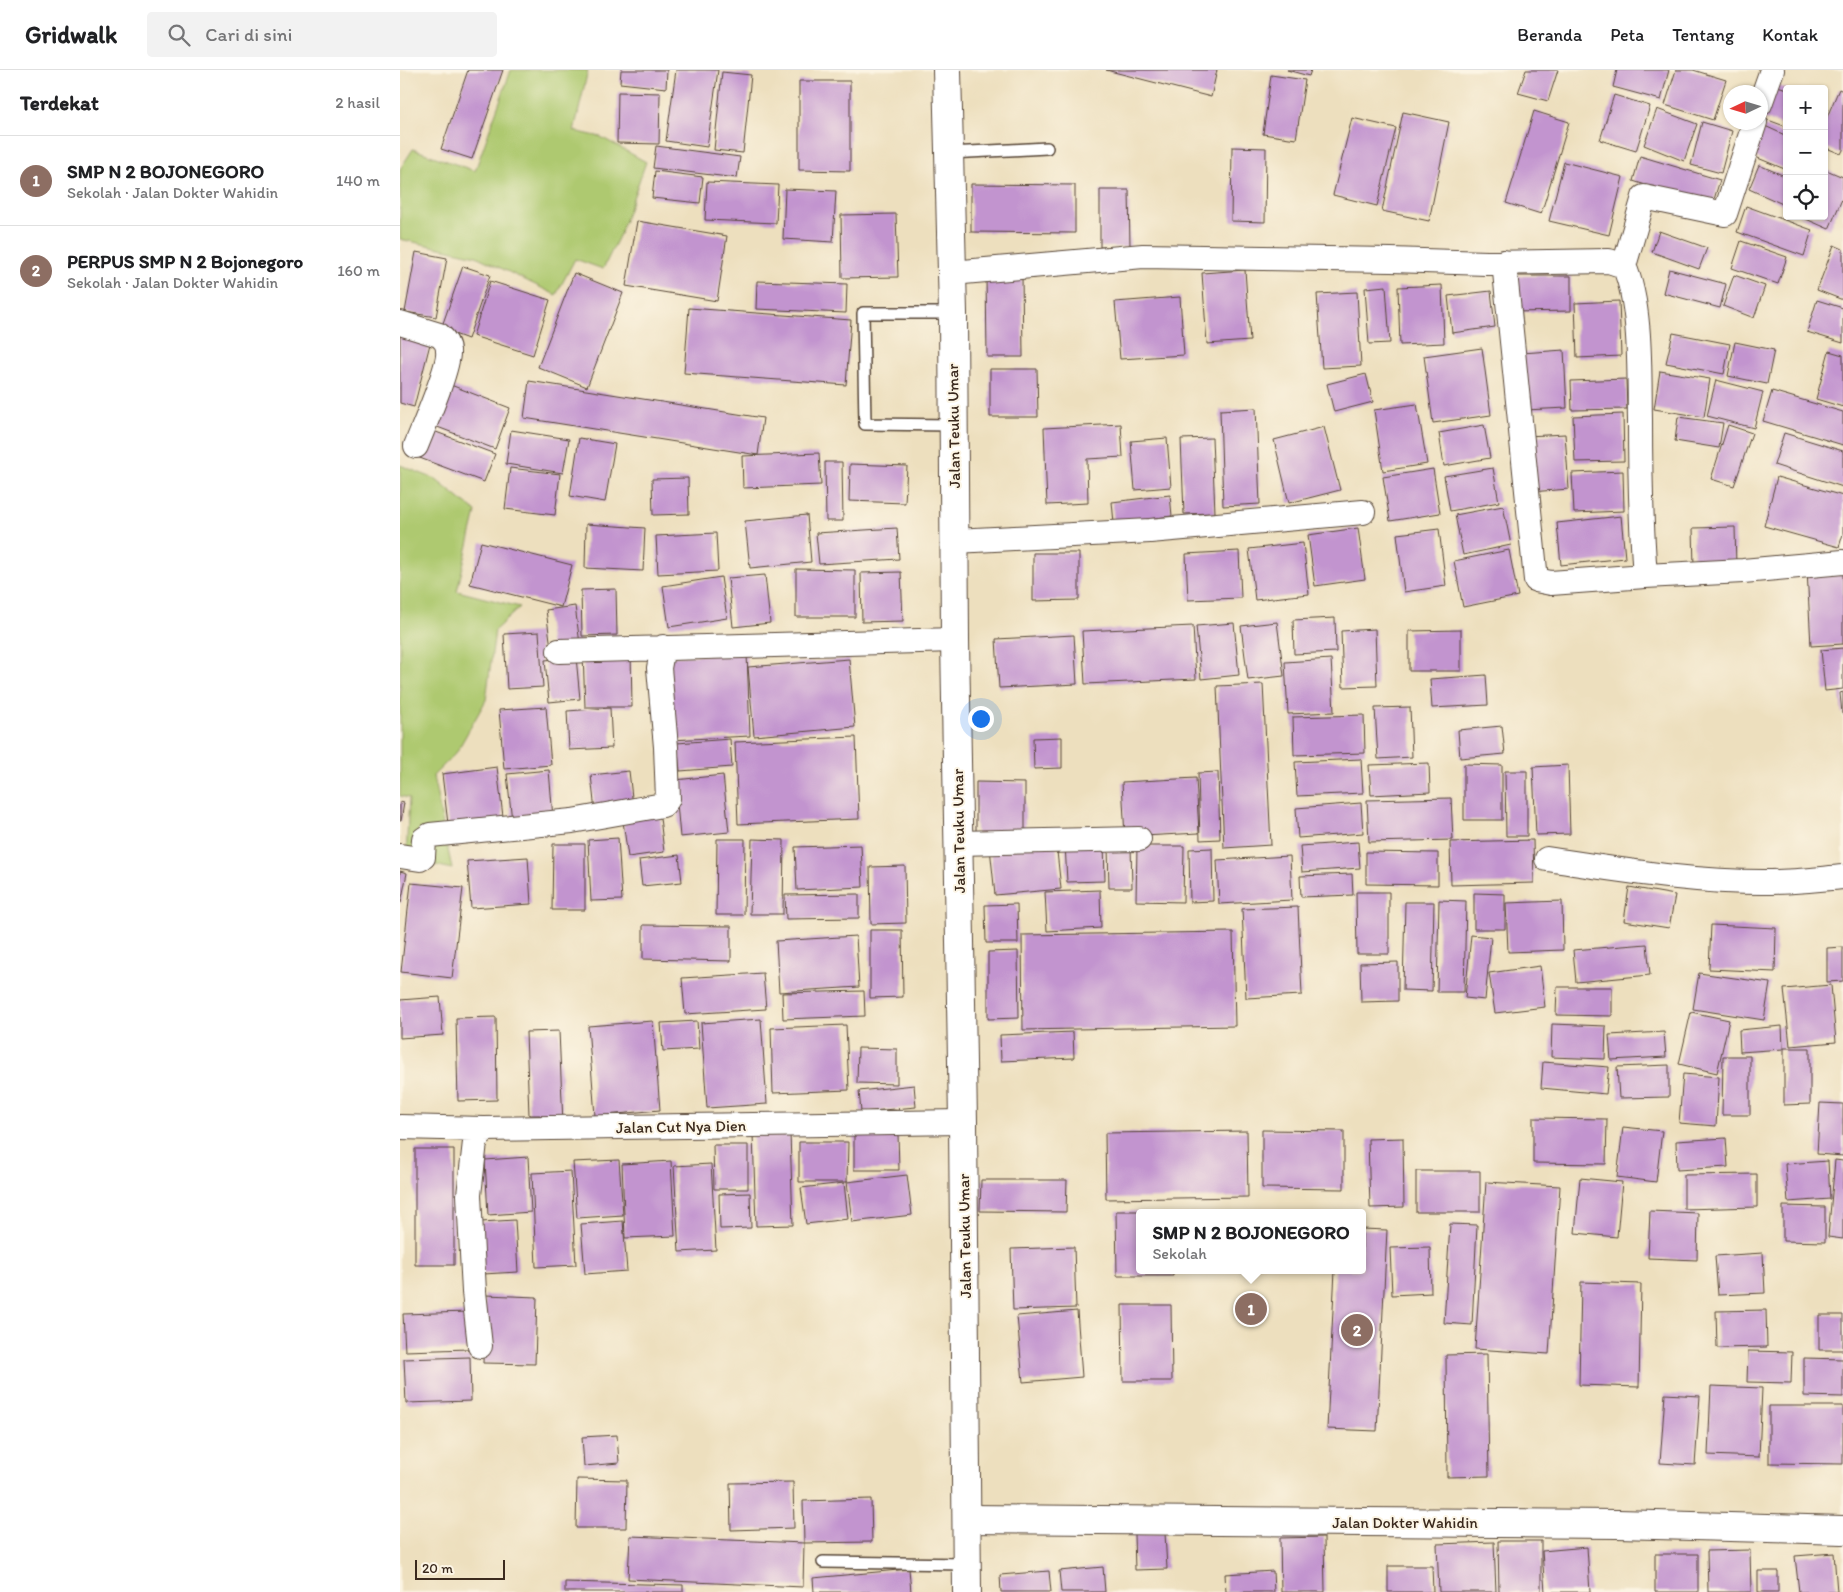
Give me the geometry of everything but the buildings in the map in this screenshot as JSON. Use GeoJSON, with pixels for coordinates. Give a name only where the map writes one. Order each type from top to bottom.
{"type":"FeatureCollection","features":[{"type":"Feature","properties":{"kind":"main road","name":"Jalan Teuku Umar"},"geometry":{"type":"LineString","coordinates":[[948,70],[953,312],[955,640],[963,1122],[967,1592]]}},
{"type":"Feature","properties":{"kind":"main road","name":"Jalan Dokter Wahidin"},"geometry":{"type":"LineString","coordinates":[[967,1519],[1598,1524],[1843,1530]]}},
{"type":"Feature","properties":{"kind":"street"},"geometry":{"type":"LineString","coordinates":[[1767,85],[1772,70]]}},
{"type":"Feature","properties":{"kind":"street"},"geometry":{"type":"LineString","coordinates":[[1645,576],[1639,370],[1635,308],[1631,282],[1624,266],[1644,197],[1724,214],[1751,130]]}},
{"type":"Feature","properties":{"kind":"street"},"geometry":{"type":"LineString","coordinates":[[952,273],[1143,256],[1504,262],[1609,261],[1624,266]]}},
{"type":"Feature","properties":{"kind":"street"},"geometry":{"type":"LineString","coordinates":[[1504,262],[1536,580],[1551,583],[1742,571],[1843,562]]}},
{"type":"Feature","properties":{"kind":"street"},"geometry":{"type":"LineString","coordinates":[[400,322],[439,334],[444,339],[448,350],[441,378],[416,446]]}},
{"type":"Feature","properties":{"kind":"street"},"geometry":{"type":"LineString","coordinates":[[955,541],[1150,531],[1363,512]]}},
{"type":"Feature","properties":{"kind":"street"},"geometry":{"type":"LineString","coordinates":[[559,651],[955,640]]}},
{"type":"Feature","properties":{"kind":"street"},"geometry":{"type":"LineString","coordinates":[[400,856],[420,859],[423,857],[424,839],[430,835],[572,821],[663,805],[668,798],[666,747],[659,668],[663,647]]}},
{"type":"Feature","properties":{"kind":"street"},"geometry":{"type":"LineString","coordinates":[[958,843],[1139,839]]}},
{"type":"Feature","properties":{"kind":"street"},"geometry":{"type":"LineString","coordinates":[[1547,859],[1701,880],[1771,882],[1843,877]]}},
{"type":"Feature","properties":{"kind":"street","name":"Jalan Cut Nya Dien"},"geometry":{"type":"LineString","coordinates":[[400,1128],[484,1129],[963,1122]]}},
{"type":"Feature","properties":{"kind":"street"},"geometry":{"type":"LineString","coordinates":[[480,1346],[472,1265],[469,1195],[475,1142],[484,1129]]}},
{"type":"Feature","properties":{"kind":"lane"},"geometry":{"type":"LineString","coordinates":[[949,153],[1047,148]]}},
{"type":"Feature","properties":{"kind":"lane"},"geometry":{"type":"LineString","coordinates":[[953,312],[863,313],[865,424],[953,425]]}},
{"type":"Feature","properties":{"kind":"lane"},"geometry":{"type":"LineString","coordinates":[[823,1562],[967,1564]]}},
{"type":"Feature","properties":{"kind":"green space"},"geometry":{"type":"Polygon","coordinates":[[[511,70],[588,70],[574,131],[601,137],[646,162],[620,234],[603,269],[575,259],[556,295],[476,256],[400,239],[400,169],[413,149],[475,171],[511,70]]]}},
{"type":"Feature","properties":{"kind":"green space"},"geometry":{"type":"Polygon","coordinates":[[[400,465],[435,479],[476,512],[457,591],[520,607],[495,630],[486,700],[456,753],[433,776],[452,869],[406,858],[409,798],[400,796],[400,465]]]}},
{"type":"Feature","properties":{"kind":"place","name":"SMP N 2 BOJONEGORO"},"geometry":{"type":"Point","coordinates":[1251,1309]}},
{"type":"Feature","properties":{"kind":"place","name":"PERPUS SMP N 2 Bojonegoro"},"geometry":{"type":"Point","coordinates":[1357,1330]}}]}
